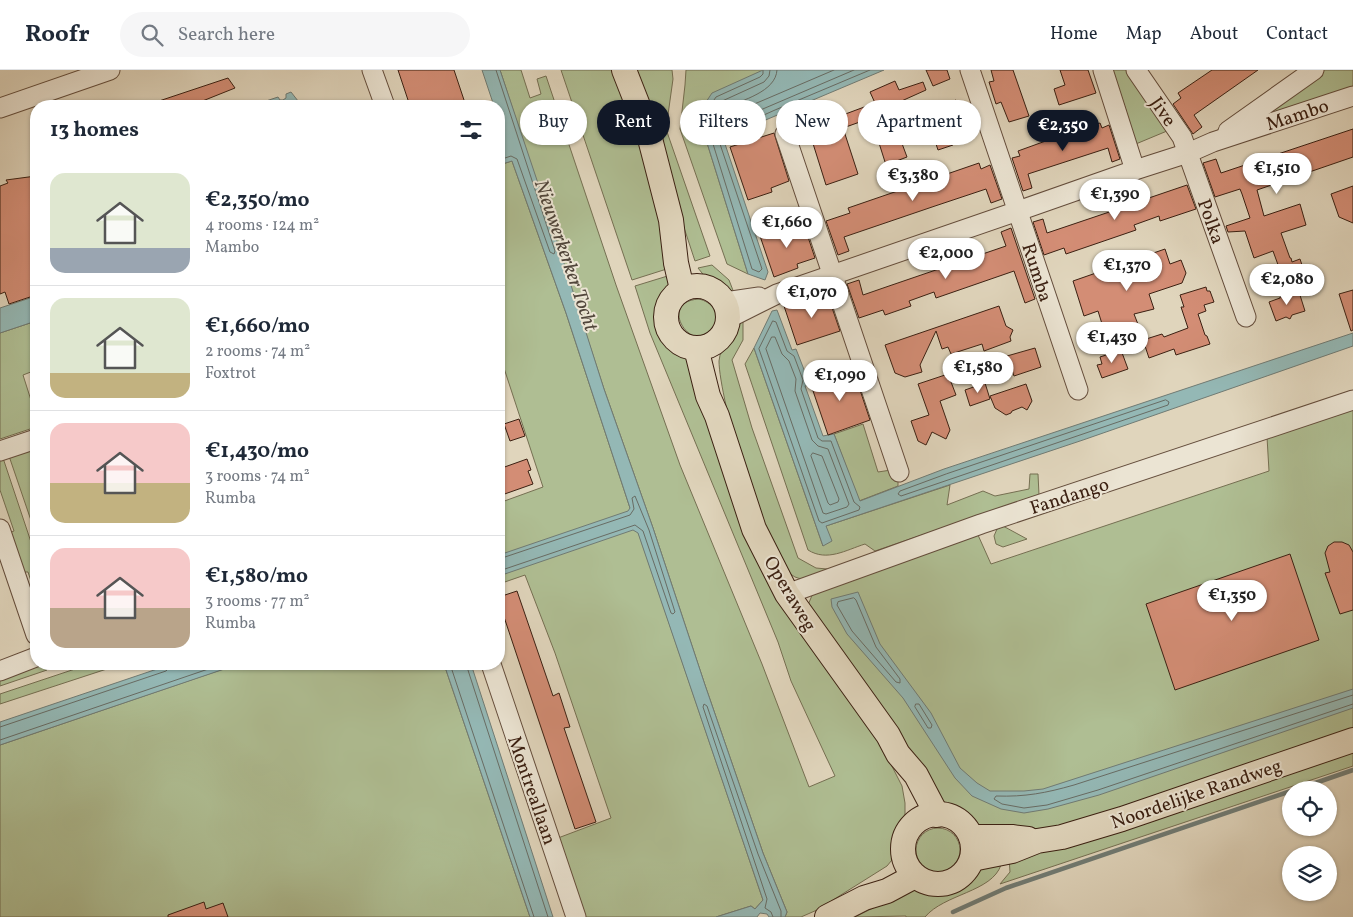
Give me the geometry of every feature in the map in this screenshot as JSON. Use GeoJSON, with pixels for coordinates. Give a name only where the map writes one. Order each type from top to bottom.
{"type":"FeatureCollection","features":[{"type":"Feature","properties":{"kind":"main road"},"geometry":{"type":"LineString","coordinates":[[624,70],[648,131],[671,220],[682,236],[690,287]]}},
{"type":"Feature","properties":{"kind":"main road"},"geometry":{"type":"LineString","coordinates":[[690,287],[714,290],[727,310],[724,333],[704,346],[686,346],[677,341],[667,324],[666,314],[669,304],[674,296],[690,287]]}},
{"type":"Feature","properties":{"kind":"main road","name":"Operaweg"},"geometry":{"type":"LineString","coordinates":[[704,346],[708,396],[717,416],[754,529],[787,594],[888,734],[898,754],[916,774],[928,817]]}},
{"type":"Feature","properties":{"kind":"main road","name":"Noordelijke Randweg"},"geometry":{"type":"LineString","coordinates":[[972,848],[1012,837],[1037,841],[1122,819],[1353,740]]}},
{"type":"Feature","properties":{"kind":"main road"},"geometry":{"type":"LineString","coordinates":[[943,814],[955,818],[965,826],[972,848],[968,869],[961,876],[953,882],[933,884],[923,881],[909,866],[903,846],[906,836],[912,827],[928,817],[943,814]]}},
{"type":"Feature","properties":{"kind":"main road"},"geometry":{"type":"LineString","coordinates":[[827,917],[864,898],[881,878],[909,866]]}},
{"type":"Feature","properties":{"kind":"street"},"geometry":{"type":"LineString","coordinates":[[0,108],[110,70]]}},
{"type":"Feature","properties":{"kind":"street"},"geometry":{"type":"LineString","coordinates":[[372,70],[383,100]]}},
{"type":"Feature","properties":{"kind":"street","name":"Rumba"},"geometry":{"type":"LineString","coordinates":[[970,70],[1078,390]]}},
{"type":"Feature","properties":{"kind":"street"},"geometry":{"type":"LineString","coordinates":[[1103,70],[1135,170]]}},
{"type":"Feature","properties":{"kind":"street","name":"Jive"},"geometry":{"type":"LineString","coordinates":[[1136,70],[1182,137],[1188,153]]}},
{"type":"Feature","properties":{"kind":"street","name":"Mambo"},"geometry":{"type":"LineString","coordinates":[[1213,142],[1314,70]]}},
{"type":"Feature","properties":{"kind":"street","name":"Mambo"},"geometry":{"type":"LineString","coordinates":[[727,310],[1188,153],[1213,142],[1353,96]]}},
{"type":"Feature","properties":{"kind":"street"},"geometry":{"type":"LineString","coordinates":[[789,145],[899,472]]}},
{"type":"Feature","properties":{"kind":"street","name":"Polka"},"geometry":{"type":"LineString","coordinates":[[1188,153],[1246,318]]}},
{"type":"Feature","properties":{"kind":"street","name":"Fandango"},"geometry":{"type":"LineString","coordinates":[[787,594],[981,524],[1353,400]]}},
{"type":"Feature","properties":{"kind":"street"},"geometry":{"type":"LineString","coordinates":[[0,452],[30,441]]}},
{"type":"Feature","properties":{"kind":"street"},"geometry":{"type":"LineString","coordinates":[[0,529],[30,617]]}},
{"type":"Feature","properties":{"kind":"street"},"geometry":{"type":"LineString","coordinates":[[0,671],[30,659]]}},
{"type":"Feature","properties":{"kind":"street","name":"Montreallaan"},"geometry":{"type":"LineString","coordinates":[[493,670],[576,917]]}},
{"type":"Feature","properties":{"kind":"green space"},"geometry":{"type":"Polygon","coordinates":[[[500,70],[521,70],[530,98],[541,94],[537,79],[546,76],[554,100],[520,100],[520,131],[500,70]]]}},
{"type":"Feature","properties":{"kind":"green space"},"geometry":{"type":"Polygon","coordinates":[[[561,70],[614,70],[626,100],[597,100],[597,145],[642,145],[673,267],[632,280],[586,145],[587,100],[571,100],[561,70]]]}},
{"type":"Feature","properties":{"kind":"green space"},"geometry":{"type":"Polygon","coordinates":[[[635,70],[672,70],[673,79],[670,100],[644,100],[635,70]]]}},
{"type":"Feature","properties":{"kind":"green space"},"geometry":{"type":"Polygon","coordinates":[[[686,70],[765,70],[719,100],[683,100],[686,70]]]}},
{"type":"Feature","properties":{"kind":"green space"},"geometry":{"type":"Polygon","coordinates":[[[1108,70],[1130,70],[1135,76],[1132,80],[1167,131],[1131,146],[1126,110],[1118,86],[1111,82],[1108,70]]]}},
{"type":"Feature","properties":{"kind":"green space"},"geometry":{"type":"Polygon","coordinates":[[[1321,70],[1353,70],[1353,89],[1248,120],[1321,70]]]}},
{"type":"Feature","properties":{"kind":"green space"},"geometry":{"type":"Polygon","coordinates":[[[670,141],[710,256],[695,261],[658,145],[670,145],[670,141]]]}},
{"type":"Feature","properties":{"kind":"green space"},"geometry":{"type":"Polygon","coordinates":[[[524,145],[569,145],[616,285],[680,465],[762,664],[809,787],[835,776],[791,681],[778,642],[650,333],[635,286],[674,274],[671,290],[661,307],[658,322],[667,342],[686,355],[753,553],[802,636],[866,715],[902,786],[905,803],[905,826],[896,855],[887,866],[817,910],[801,917],[785,917],[787,912],[763,853],[604,389],[524,145]]]}},
{"type":"Feature","properties":{"kind":"green space"},"geometry":{"type":"Polygon","coordinates":[[[686,145],[708,145],[748,274],[727,264],[686,145]]]}},
{"type":"Feature","properties":{"kind":"green space"},"geometry":{"type":"Polygon","coordinates":[[[512,161],[566,313],[763,900],[755,909],[751,906],[716,917],[585,917],[558,838],[611,818],[555,653],[525,575],[505,582],[505,501],[543,487],[505,371],[505,163],[512,161]]]}},
{"type":"Feature","properties":{"kind":"green space"},"geometry":{"type":"Polygon","coordinates":[[[712,265],[729,280],[734,293],[706,278],[698,268],[712,265]]]}},
{"type":"Feature","properties":{"kind":"green space"},"geometry":{"type":"Polygon","coordinates":[[[699,299],[707,302],[714,308],[717,320],[708,335],[699,337],[690,334],[683,327],[679,319],[680,310],[686,303],[699,299]]]}},
{"type":"Feature","properties":{"kind":"green space"},"geometry":{"type":"Polygon","coordinates":[[[743,318],[743,340],[732,360],[752,428],[798,558],[816,568],[827,569],[812,577],[803,579],[795,577],[783,565],[770,542],[757,511],[735,441],[721,380],[719,361],[725,344],[743,318]]]}},
{"type":"Feature","properties":{"kind":"green space"},"geometry":{"type":"Polygon","coordinates":[[[30,323],[30,372],[23,375],[30,397],[30,429],[0,439],[0,333],[30,323]]]}},
{"type":"Feature","properties":{"kind":"green space"},"geometry":{"type":"Polygon","coordinates":[[[754,348],[823,546],[826,526],[950,485],[947,505],[983,491],[995,496],[1029,489],[1030,474],[1038,474],[1039,495],[875,551],[865,544],[844,552],[829,555],[822,555],[808,550],[745,364],[754,348]]]}},
{"type":"Feature","properties":{"kind":"green space"},"geometry":{"type":"Polygon","coordinates":[[[1353,408],[1353,731],[1068,826],[987,834],[975,827],[963,814],[946,807],[932,796],[808,605],[813,593],[978,535],[991,564],[1269,471],[1267,437],[1353,408]]]}},
{"type":"Feature","properties":{"kind":"green space"},"geometry":{"type":"Polygon","coordinates":[[[863,424],[878,472],[891,470],[906,473],[907,477],[898,481],[898,486],[859,501],[834,434],[863,424]]]}},
{"type":"Feature","properties":{"kind":"green space"},"geometry":{"type":"Polygon","coordinates":[[[30,449],[30,517],[9,456],[30,449]]]}},
{"type":"Feature","properties":{"kind":"green space"},"geometry":{"type":"Polygon","coordinates":[[[3,458],[30,539],[30,578],[28,572],[23,572],[9,533],[14,531],[0,490],[0,459],[3,458]]]}},
{"type":"Feature","properties":{"kind":"green space"},"geometry":{"type":"Polygon","coordinates":[[[1003,526],[1027,539],[1003,547],[996,544],[994,536],[997,529],[1003,526]]]}},
{"type":"Feature","properties":{"kind":"green space"},"geometry":{"type":"Polygon","coordinates":[[[30,668],[47,670],[0,686],[0,679],[30,668]]]}},
{"type":"Feature","properties":{"kind":"green space"},"geometry":{"type":"Polygon","coordinates":[[[72,670],[104,670],[0,704],[0,694],[72,670]]]}},
{"type":"Feature","properties":{"kind":"green space"},"geometry":{"type":"Polygon","coordinates":[[[220,670],[446,670],[530,917],[0,917],[0,745],[220,670]]]}},
{"type":"Feature","properties":{"kind":"green space"},"geometry":{"type":"Polygon","coordinates":[[[1353,750],[1353,766],[1308,781],[1282,781],[1282,790],[1000,884],[1010,872],[1009,857],[1353,750]]]}},
{"type":"Feature","properties":{"kind":"green space"},"geometry":{"type":"Polygon","coordinates":[[[938,828],[950,832],[956,838],[960,850],[956,862],[950,868],[938,872],[926,868],[920,862],[916,850],[920,838],[926,832],[938,828]]]}},
{"type":"Feature","properties":{"kind":"green space"},"geometry":{"type":"Polygon","coordinates":[[[1001,865],[996,874],[988,881],[933,909],[925,917],[855,917],[917,886],[935,891],[950,889],[964,881],[976,868],[1001,865]]]}},
{"type":"Feature","properties":{"kind":"water"},"geometry":{"type":"Polygon","coordinates":[[[482,70],[500,70],[520,130],[520,145],[525,145],[604,389],[705,685],[763,853],[787,912],[785,917],[769,917],[767,914],[760,913],[757,917],[716,917],[751,906],[755,909],[763,900],[638,533],[633,530],[505,574],[505,553],[628,511],[630,508],[566,313],[512,161],[505,163],[505,100],[492,100],[482,70]]]}},
{"type":"Feature","properties":{"kind":"water"},"geometry":{"type":"Polygon","coordinates":[[[763,70],[884,70],[813,100],[776,100],[776,116],[766,120],[766,100],[707,100],[712,93],[763,70]]]}},
{"type":"Feature","properties":{"kind":"water"},"geometry":{"type":"Polygon","coordinates":[[[291,92],[297,100],[283,100],[286,98],[286,94],[291,92]]]}},
{"type":"Feature","properties":{"kind":"water"},"geometry":{"type":"Polygon","coordinates":[[[278,97],[280,100],[269,100],[278,97]]]}},
{"type":"Feature","properties":{"kind":"water"},"geometry":{"type":"Polygon","coordinates":[[[708,145],[725,145],[768,272],[765,280],[748,274],[708,145]]]}},
{"type":"Feature","properties":{"kind":"water"},"geometry":{"type":"Polygon","coordinates":[[[30,298],[30,323],[0,333],[0,308],[30,298]]]}},
{"type":"Feature","properties":{"kind":"water"},"geometry":{"type":"Polygon","coordinates":[[[777,310],[792,350],[796,349],[810,385],[805,386],[823,436],[834,434],[860,501],[944,469],[1353,333],[1353,346],[1083,440],[826,526],[832,541],[823,546],[754,348],[772,311],[777,310]]]}},
{"type":"Feature","properties":{"kind":"water"},"geometry":{"type":"Polygon","coordinates":[[[858,592],[880,644],[931,713],[960,768],[977,783],[990,791],[1043,789],[1353,689],[1353,708],[1099,795],[1048,809],[1024,813],[1001,809],[972,796],[955,778],[903,698],[847,634],[832,607],[831,599],[858,592]]]}},
{"type":"Feature","properties":{"kind":"water"},"geometry":{"type":"Polygon","coordinates":[[[154,670],[221,670],[0,745],[0,722],[154,670]]]}},
{"type":"Feature","properties":{"kind":"water"},"geometry":{"type":"Polygon","coordinates":[[[446,670],[473,670],[553,917],[530,917],[446,670]]]}},
{"type":"Feature","properties":{"kind":"building"},"geometry":{"type":"Polygon","coordinates":[[[398,70],[454,70],[464,100],[408,100],[398,70]]]}},
{"type":"Feature","properties":{"kind":"building"},"geometry":{"type":"Polygon","coordinates":[[[926,70],[947,70],[950,79],[933,86],[926,70]]]}},
{"type":"Feature","properties":{"kind":"building"},"geometry":{"type":"Polygon","coordinates":[[[991,70],[1013,70],[1029,116],[1009,122],[1001,102],[996,104],[989,82],[994,81],[991,70]]]}},
{"type":"Feature","properties":{"kind":"building"},"geometry":{"type":"Polygon","coordinates":[[[1060,70],[1088,70],[1096,93],[1059,105],[1054,89],[1065,85],[1060,70]]]}},
{"type":"Feature","properties":{"kind":"building"},"geometry":{"type":"Polygon","coordinates":[[[1212,70],[1258,70],[1194,115],[1202,127],[1193,134],[1173,104],[1181,98],[1178,93],[1212,70]]]}},
{"type":"Feature","properties":{"kind":"building"},"geometry":{"type":"Polygon","coordinates":[[[228,78],[235,88],[205,100],[162,100],[228,78]]]}},
{"type":"Feature","properties":{"kind":"building"},"geometry":{"type":"Polygon","coordinates":[[[895,81],[899,90],[923,82],[926,90],[904,100],[874,100],[870,92],[895,81]]]}},
{"type":"Feature","properties":{"kind":"building"},"geometry":{"type":"Polygon","coordinates":[[[858,109],[858,123],[848,126],[848,113],[858,109]]]}},
{"type":"Feature","properties":{"kind":"building"},"geometry":{"type":"Polygon","coordinates":[[[1100,123],[1102,128],[1109,125],[1120,159],[1112,162],[1108,148],[1028,174],[1032,188],[1023,191],[1012,158],[1020,156],[1018,151],[1065,134],[1067,140],[1089,132],[1087,127],[1100,123]]]}},
{"type":"Feature","properties":{"kind":"building"},"geometry":{"type":"Polygon","coordinates":[[[1353,129],[1353,157],[1257,190],[1264,216],[1300,204],[1306,225],[1281,233],[1292,262],[1300,259],[1306,277],[1285,284],[1273,251],[1254,258],[1245,231],[1228,232],[1226,226],[1250,218],[1242,194],[1240,189],[1215,197],[1203,163],[1216,159],[1221,173],[1353,129]]]}},
{"type":"Feature","properties":{"kind":"building"},"geometry":{"type":"Polygon","coordinates":[[[774,133],[776,145],[778,145],[789,181],[771,188],[772,192],[748,200],[730,147],[736,145],[766,145],[766,136],[774,133]]]}},
{"type":"Feature","properties":{"kind":"building"},"geometry":{"type":"Polygon","coordinates":[[[848,143],[858,174],[826,185],[813,145],[848,145],[848,143]]]}},
{"type":"Feature","properties":{"kind":"building"},"geometry":{"type":"Polygon","coordinates":[[[880,145],[903,145],[907,157],[886,165],[880,145]]]}},
{"type":"Feature","properties":{"kind":"building"},"geometry":{"type":"Polygon","coordinates":[[[936,145],[953,145],[938,150],[936,145]]]}},
{"type":"Feature","properties":{"kind":"building"},"geometry":{"type":"Polygon","coordinates":[[[979,163],[981,169],[990,165],[1002,199],[991,203],[986,189],[844,237],[849,251],[838,255],[826,221],[850,213],[848,208],[979,163]]]}},
{"type":"Feature","properties":{"kind":"building"},"geometry":{"type":"Polygon","coordinates":[[[30,177],[30,297],[9,304],[5,292],[0,294],[0,186],[8,183],[6,180],[30,177]]]}},
{"type":"Feature","properties":{"kind":"building"},"geometry":{"type":"Polygon","coordinates":[[[1187,185],[1196,209],[1160,221],[1159,216],[1134,225],[1136,230],[1066,254],[1064,248],[1044,255],[1033,222],[1043,219],[1047,233],[1127,206],[1122,191],[1135,187],[1140,201],[1187,185]]]}},
{"type":"Feature","properties":{"kind":"building"},"geometry":{"type":"Polygon","coordinates":[[[1353,186],[1353,223],[1339,217],[1331,194],[1353,186]]]}},
{"type":"Feature","properties":{"kind":"building"},"geometry":{"type":"Polygon","coordinates":[[[803,222],[815,258],[797,264],[798,268],[774,277],[760,236],[803,222]]]}},
{"type":"Feature","properties":{"kind":"building"},"geometry":{"type":"Polygon","coordinates":[[[1011,228],[1035,299],[1025,303],[1014,271],[936,298],[934,292],[909,301],[911,306],[885,315],[883,310],[859,318],[847,284],[859,280],[863,295],[1006,246],[1001,232],[1011,228]]]}},
{"type":"Feature","properties":{"kind":"building"},"geometry":{"type":"Polygon","coordinates":[[[1165,249],[1170,264],[1181,260],[1186,273],[1182,283],[1149,294],[1154,309],[1134,314],[1141,332],[1108,343],[1098,311],[1084,316],[1073,281],[1165,249]]]}},
{"type":"Feature","properties":{"kind":"building"},"geometry":{"type":"Polygon","coordinates":[[[1206,287],[1207,291],[1210,291],[1214,302],[1204,305],[1206,311],[1198,314],[1210,344],[1176,355],[1174,349],[1149,358],[1143,340],[1162,334],[1164,337],[1188,328],[1181,307],[1184,307],[1180,295],[1206,287]]]}},
{"type":"Feature","properties":{"kind":"building"},"geometry":{"type":"Polygon","coordinates":[[[1353,290],[1353,330],[1351,331],[1339,294],[1353,290]]]}},
{"type":"Feature","properties":{"kind":"building"},"geometry":{"type":"Polygon","coordinates":[[[1299,292],[1305,311],[1292,315],[1290,319],[1286,317],[1276,321],[1269,302],[1299,292]]]}},
{"type":"Feature","properties":{"kind":"building"},"geometry":{"type":"Polygon","coordinates":[[[828,296],[840,331],[797,345],[784,306],[808,297],[810,301],[828,296]]]}},
{"type":"Feature","properties":{"kind":"building"},"geometry":{"type":"Polygon","coordinates":[[[999,306],[1006,326],[1013,330],[1010,337],[1011,341],[984,351],[982,344],[951,354],[948,347],[942,349],[936,331],[920,365],[922,372],[905,377],[895,373],[885,345],[999,306]]]}},
{"type":"Feature","properties":{"kind":"building"},"geometry":{"type":"Polygon","coordinates":[[[1035,348],[1041,367],[1014,376],[1007,356],[1035,348]]]}},
{"type":"Feature","properties":{"kind":"building"},"geometry":{"type":"Polygon","coordinates":[[[1121,350],[1128,369],[1102,378],[1097,365],[1102,364],[1100,357],[1121,350]]]}},
{"type":"Feature","properties":{"kind":"building"},"geometry":{"type":"Polygon","coordinates":[[[854,372],[870,420],[828,435],[810,382],[834,374],[836,379],[854,372]]]}},
{"type":"Feature","properties":{"kind":"building"},"geometry":{"type":"Polygon","coordinates":[[[948,374],[956,395],[940,401],[950,430],[946,439],[932,432],[926,445],[918,441],[911,421],[929,415],[918,384],[948,374]]]}},
{"type":"Feature","properties":{"kind":"building"},"geometry":{"type":"Polygon","coordinates":[[[985,383],[990,399],[970,406],[965,390],[985,383]]]}},
{"type":"Feature","properties":{"kind":"building"},"geometry":{"type":"Polygon","coordinates":[[[1026,384],[1032,401],[1027,410],[1022,407],[1006,415],[995,408],[990,396],[1026,384]]]}},
{"type":"Feature","properties":{"kind":"building"},"geometry":{"type":"Polygon","coordinates":[[[519,419],[525,436],[510,441],[505,424],[519,419]]]}},
{"type":"Feature","properties":{"kind":"building"},"geometry":{"type":"Polygon","coordinates":[[[527,459],[531,470],[528,471],[533,484],[505,494],[505,467],[527,459]]]}},
{"type":"Feature","properties":{"kind":"building"},"geometry":{"type":"Polygon","coordinates":[[[1334,542],[1342,542],[1349,545],[1353,552],[1353,610],[1340,614],[1325,573],[1330,572],[1325,553],[1328,546],[1334,542]]]}},
{"type":"Feature","properties":{"kind":"building"},"geometry":{"type":"Polygon","coordinates":[[[1290,554],[1319,640],[1175,690],[1146,604],[1290,554]]]}},
{"type":"Feature","properties":{"kind":"building"},"geometry":{"type":"Polygon","coordinates":[[[517,591],[553,696],[559,693],[570,727],[564,728],[596,822],[575,829],[505,620],[505,595],[517,591]]]}},
{"type":"Feature","properties":{"kind":"building"},"geometry":{"type":"Polygon","coordinates":[[[204,902],[206,909],[223,903],[228,917],[168,917],[168,915],[204,902]]]}},
{"type":"Feature","properties":{"kind":"waterway"},"geometry":{"type":"LineString","coordinates":[[1321,781],[1353,770]]}},
{"type":"Feature","properties":{"kind":"waterway"},"geometry":{"type":"LineString","coordinates":[[953,912],[1006,888],[1282,794]]}},
{"type":"Feature","properties":{"kind":"water label","name":"Nieuwerkerker Tocht"},"geometry":{"type":"Point","coordinates":[567,255]}}]}
